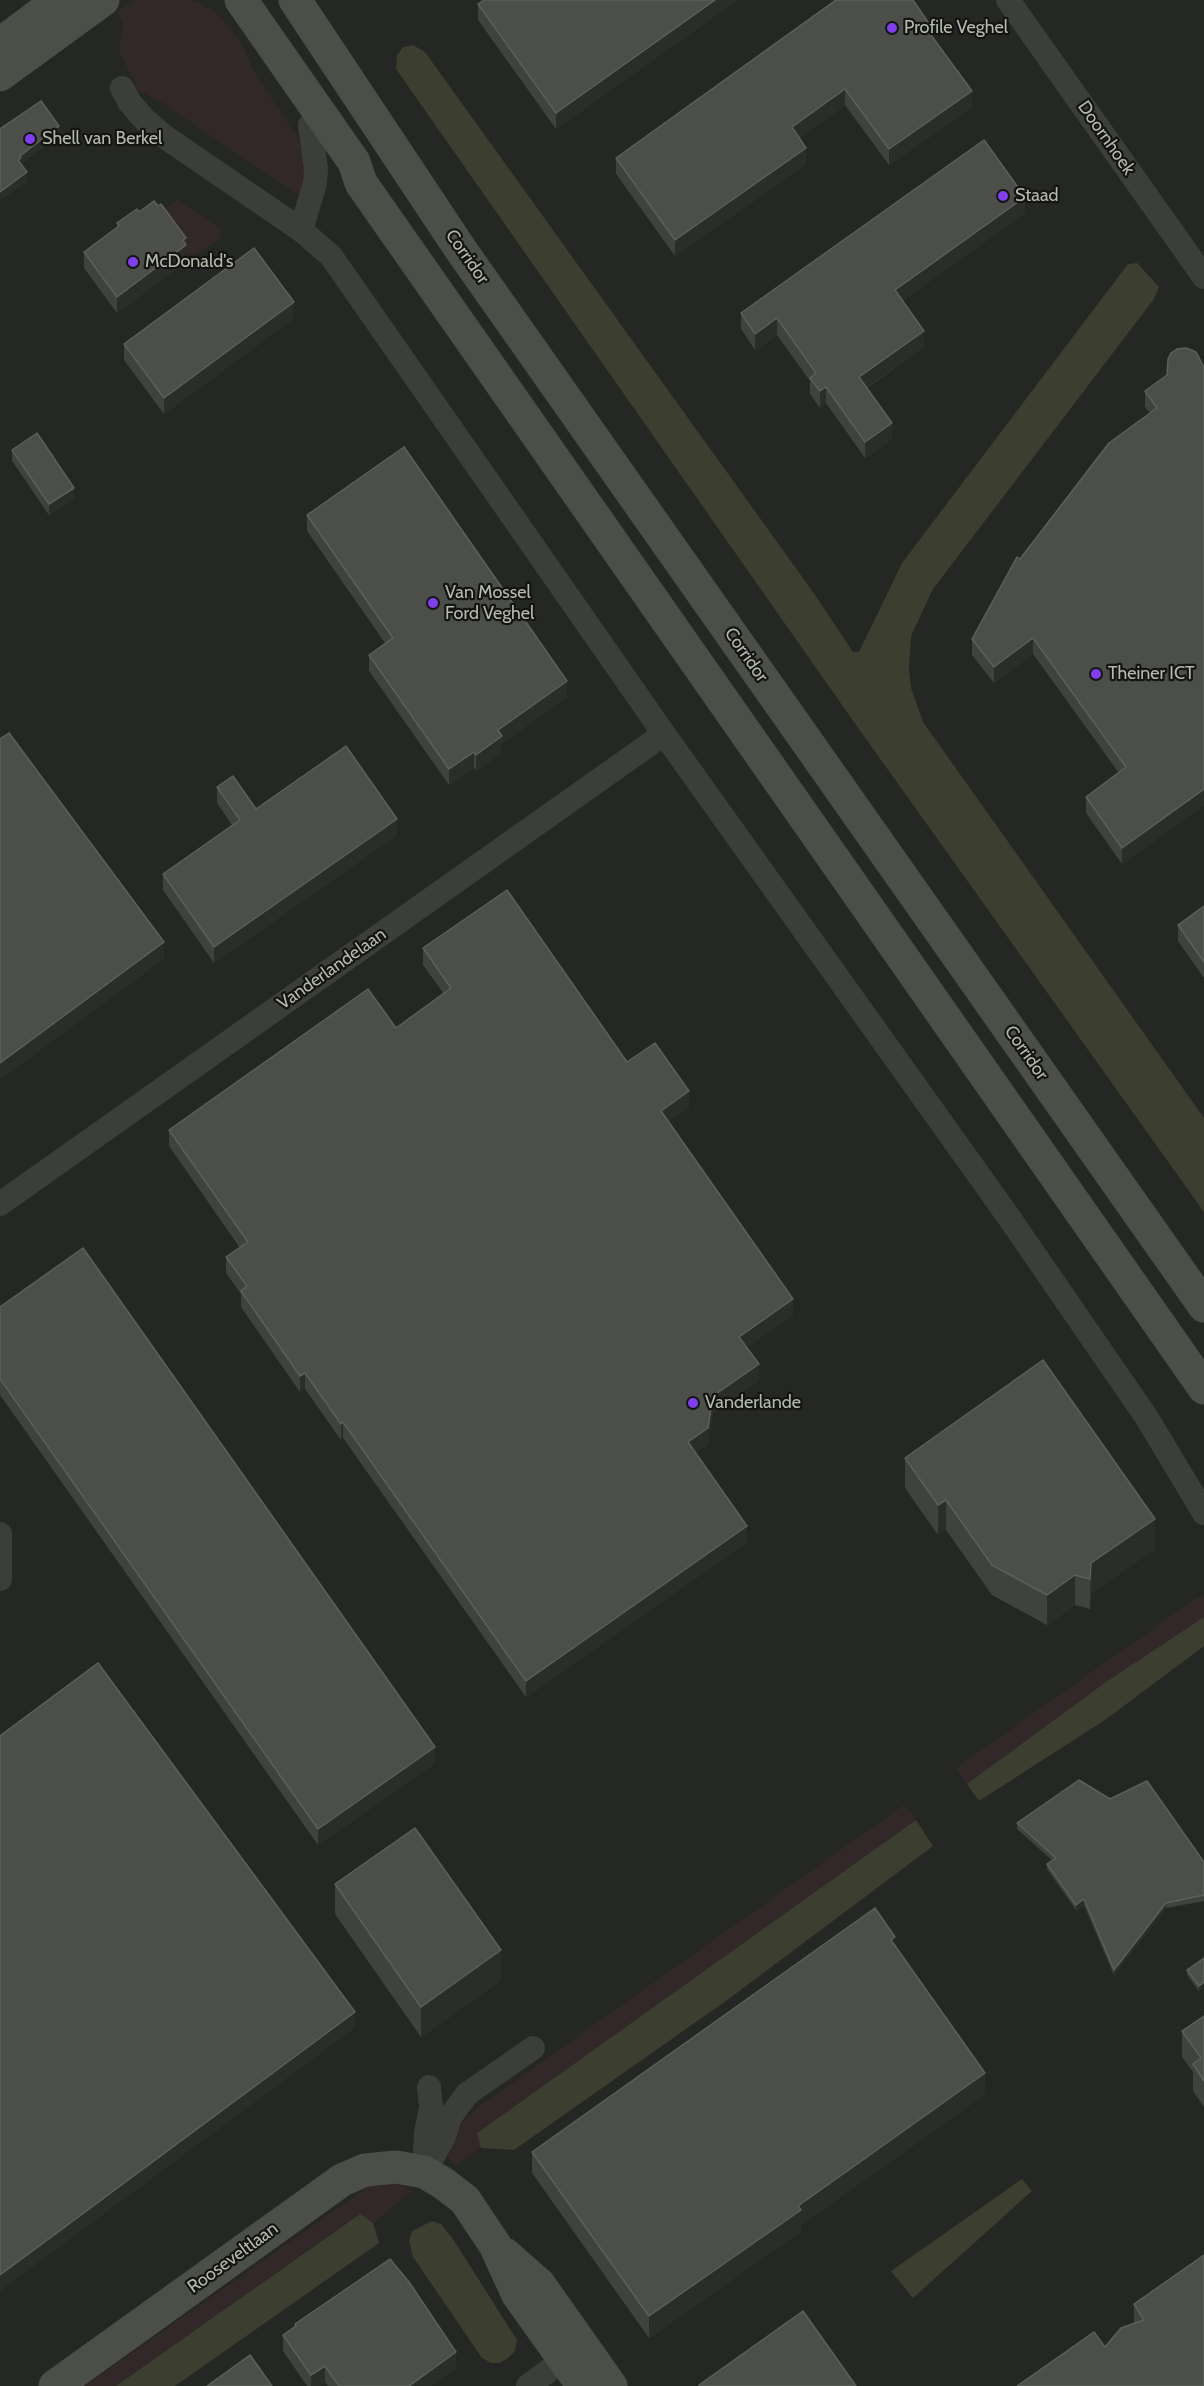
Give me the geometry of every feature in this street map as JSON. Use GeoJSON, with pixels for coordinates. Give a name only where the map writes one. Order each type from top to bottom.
{"type":"FeatureCollection","features":[{"type":"Feature","properties":{"kind":"main road"},"geometry":{"type":"LineString","coordinates":[[0,44],[57,8],[103,0],[119,0]]}},
{"type":"Feature","properties":{"kind":"main road"},"geometry":{"type":"LineString","coordinates":[[220,0],[258,47],[310,125],[343,169],[361,183]]}},
{"type":"Feature","properties":{"kind":"main road"},"geometry":{"type":"LineString","coordinates":[[241,0],[354,162],[361,183],[1204,1388]]}},
{"type":"Feature","properties":{"kind":"main road","name":"Corridor"},"geometry":{"type":"LineString","coordinates":[[295,0],[461,250],[1204,1306]]}},
{"type":"Feature","properties":{"kind":"main road"},"geometry":{"type":"LineString","coordinates":[[0,75],[57,8]]}},
{"type":"Feature","properties":{"kind":"main road","name":"Rooseveltlaan"},"geometry":{"type":"LineString","coordinates":[[55,2386],[342,2180],[365,2170],[396,2167],[424,2172]]}},
{"type":"Feature","properties":{"kind":"main road"},"geometry":{"type":"LineString","coordinates":[[424,2172],[465,2200],[495,2245],[518,2295],[573,2353],[611,2386]]}},
{"type":"Feature","properties":{"kind":"main road"},"geometry":{"type":"LineString","coordinates":[[573,2353],[583,2386]]}},
{"type":"Feature","properties":{"kind":"street","name":"Doornhoek"},"geometry":{"type":"LineString","coordinates":[[1008,0],[1204,277]]}},
{"type":"Feature","properties":{"kind":"street"},"geometry":{"type":"LineString","coordinates":[[122,88],[130,103],[165,137],[301,230],[331,256],[664,734],[1021,1236],[1147,1418],[1204,1513]]}},
{"type":"Feature","properties":{"kind":"street"},"geometry":{"type":"LineString","coordinates":[[301,230],[315,183],[316,169],[310,125]]}},
{"type":"Feature","properties":{"kind":"street","name":"Vanderlandelaan"},"geometry":{"type":"LineString","coordinates":[[0,1204],[664,734]]}},
{"type":"Feature","properties":{"kind":"street"},"geometry":{"type":"LineString","coordinates":[[0,1534],[0,1579]]}},
{"type":"Feature","properties":{"kind":"street"},"geometry":{"type":"LineString","coordinates":[[424,2172],[444,2137],[450,2117],[467,2094],[533,2048]]}},
{"type":"Feature","properties":{"kind":"street"},"geometry":{"type":"LineString","coordinates":[[424,2172],[426,2133],[431,2106],[429,2087]]}},
{"type":"Feature","properties":{"kind":"street"},"geometry":{"type":"LineString","coordinates":[[528,2386],[573,2353]]}},
{"type":"Feature","properties":{"kind":"shaded area"},"geometry":{"type":"Polygon","coordinates":[[[0,0],[1204,0],[1204,2386],[0,2386],[0,0]]]}},
{"type":"Feature","properties":{"kind":"shaded area"},"geometry":{"type":"Polygon","coordinates":[[[136,0],[188,0],[212,10],[221,18],[240,41],[257,77],[299,140],[304,154],[304,174],[303,186],[298,195],[163,103],[138,90],[119,48],[124,23],[117,11],[136,0]]]}},
{"type":"Feature","properties":{"kind":"shaded area"},"geometry":{"type":"Polygon","coordinates":[[[413,45],[425,52],[813,592],[853,652],[859,652],[902,563],[1128,264],[1137,263],[1159,287],[1154,299],[933,589],[911,636],[909,670],[911,688],[923,722],[1204,1118],[1204,1212],[856,725],[396,69],[397,55],[403,47],[413,45]]]}},
{"type":"Feature","properties":{"kind":"shaded area"},"geometry":{"type":"Polygon","coordinates":[[[178,199],[221,229],[221,238],[191,257],[186,254],[157,215],[178,199]]]}},
{"type":"Feature","properties":{"kind":"shaded area"},"geometry":{"type":"Polygon","coordinates":[[[1204,1596],[1204,1617],[1106,1682],[967,1784],[956,1768],[1195,1599],[1204,1596]]]}},
{"type":"Feature","properties":{"kind":"shaded area"},"geometry":{"type":"Polygon","coordinates":[[[1204,1617],[1204,1646],[1105,1720],[979,1801],[967,1784],[1106,1682],[1204,1617]]]}},
{"type":"Feature","properties":{"kind":"shaded area"},"geometry":{"type":"Polygon","coordinates":[[[904,1805],[916,1820],[477,2133],[481,2148],[455,2166],[448,2157],[462,2122],[481,2105],[904,1805]]]}},
{"type":"Feature","properties":{"kind":"shaded area"},"geometry":{"type":"Polygon","coordinates":[[[916,1820],[933,1846],[730,1998],[514,2150],[481,2148],[477,2133],[916,1820]]]}},
{"type":"Feature","properties":{"kind":"shaded area"},"geometry":{"type":"Polygon","coordinates":[[[1022,2179],[1032,2191],[913,2298],[891,2271],[1022,2179]]]}},
{"type":"Feature","properties":{"kind":"shaded area"},"geometry":{"type":"Polygon","coordinates":[[[372,2184],[398,2184],[411,2191],[373,2223],[359,2214],[116,2386],[85,2386],[372,2184]]]}},
{"type":"Feature","properties":{"kind":"shaded area"},"geometry":{"type":"Polygon","coordinates":[[[360,2214],[373,2223],[379,2243],[175,2386],[116,2386],[360,2214]]]}},
{"type":"Feature","properties":{"kind":"shaded area"},"geometry":{"type":"Polygon","coordinates":[[[432,2221],[441,2224],[453,2239],[517,2340],[515,2351],[507,2359],[499,2363],[491,2363],[482,2358],[413,2257],[409,2241],[412,2231],[432,2221]]]}},
{"type":"Feature","properties":{"kind":"building"},"geometry":{"type":"Polygon","coordinates":[[[484,0],[715,0],[556,113],[478,4],[484,0]]]}},
{"type":"Feature","properties":{"kind":"building"},"geometry":{"type":"Polygon","coordinates":[[[836,0],[913,0],[932,28],[928,31],[972,91],[889,149],[845,89],[792,127],[806,148],[675,240],[616,158],[836,0]]]}},
{"type":"Feature","properties":{"kind":"building"},"geometry":{"type":"Polygon","coordinates":[[[41,101],[59,126],[20,156],[18,160],[27,172],[0,192],[0,129],[41,101]]]}},
{"type":"Feature","properties":{"kind":"building"},"geometry":{"type":"Polygon","coordinates":[[[984,140],[1025,197],[895,290],[924,331],[859,377],[892,423],[865,442],[826,387],[820,391],[810,378],[816,373],[777,318],[755,334],[741,313],[984,140]]]}},
{"type":"Feature","properties":{"kind":"building"},"geometry":{"type":"Polygon","coordinates":[[[154,201],[158,206],[161,204],[186,238],[183,240],[186,245],[117,297],[84,252],[119,226],[117,223],[137,209],[139,212],[154,201]]]}},
{"type":"Feature","properties":{"kind":"building"},"geometry":{"type":"Polygon","coordinates":[[[254,248],[294,302],[164,398],[124,344],[254,248]]]}},
{"type":"Feature","properties":{"kind":"building"},"geometry":{"type":"Polygon","coordinates":[[[1186,348],[1196,352],[1204,367],[1204,789],[1122,848],[1086,797],[1126,767],[1033,638],[994,667],[972,639],[1017,557],[1020,559],[1109,443],[1157,408],[1145,391],[1167,375],[1168,359],[1171,353],[1177,349],[1186,348]]]}},
{"type":"Feature","properties":{"kind":"building"},"geometry":{"type":"Polygon","coordinates":[[[37,433],[74,488],[49,504],[12,450],[37,433]]]}},
{"type":"Feature","properties":{"kind":"building"},"geometry":{"type":"Polygon","coordinates":[[[404,447],[567,681],[498,730],[502,736],[476,755],[474,752],[449,769],[369,655],[393,638],[307,515],[404,447]]]}},
{"type":"Feature","properties":{"kind":"building"},"geometry":{"type":"Polygon","coordinates":[[[9,733],[164,942],[0,1063],[0,739],[9,733]]]}},
{"type":"Feature","properties":{"kind":"building"},"geometry":{"type":"Polygon","coordinates":[[[346,746],[397,819],[214,947],[163,874],[240,820],[217,787],[233,776],[256,809],[346,746]]]}},
{"type":"Feature","properties":{"kind":"building"},"geometry":{"type":"Polygon","coordinates":[[[507,890],[627,1062],[655,1043],[689,1091],[661,1111],[793,1299],[739,1337],[759,1364],[713,1396],[708,1428],[688,1442],[747,1526],[526,1681],[343,1422],[341,1424],[305,1373],[300,1376],[241,1291],[247,1286],[226,1257],[248,1242],[169,1130],[368,989],[396,1028],[451,988],[423,948],[507,890]]]}},
{"type":"Feature","properties":{"kind":"building"},"geometry":{"type":"Polygon","coordinates":[[[1204,906],[1204,962],[1178,925],[1204,906]]]}},
{"type":"Feature","properties":{"kind":"building"},"geometry":{"type":"Polygon","coordinates":[[[83,1248],[435,1747],[318,1829],[0,1379],[0,1307],[83,1248]]]}},
{"type":"Feature","properties":{"kind":"building"},"geometry":{"type":"Polygon","coordinates":[[[1043,1360],[1155,1519],[1091,1563],[1090,1579],[1075,1575],[1047,1595],[992,1565],[946,1500],[938,1505],[905,1458],[1043,1360]]]}},
{"type":"Feature","properties":{"kind":"building"},"geometry":{"type":"Polygon","coordinates":[[[98,1663],[355,2012],[0,2275],[0,1736],[98,1663]]]}},
{"type":"Feature","properties":{"kind":"building"},"geometry":{"type":"Polygon","coordinates":[[[1079,1780],[1110,1799],[1147,1781],[1204,1862],[1204,1895],[1166,1903],[1114,1970],[1084,1899],[1076,1905],[1047,1864],[1056,1858],[1017,1823],[1079,1780]]]}},
{"type":"Feature","properties":{"kind":"building"},"geometry":{"type":"Polygon","coordinates":[[[415,1828],[501,1950],[421,2007],[335,1884],[415,1828]]]}},
{"type":"Feature","properties":{"kind":"building"},"geometry":{"type":"Polygon","coordinates":[[[875,1908],[895,1937],[891,1940],[985,2073],[798,2206],[801,2210],[649,2316],[532,2152],[875,1908]]]}},
{"type":"Feature","properties":{"kind":"building"},"geometry":{"type":"Polygon","coordinates":[[[1204,1958],[1204,1982],[1199,1986],[1187,1970],[1204,1958]]]}},
{"type":"Feature","properties":{"kind":"building"},"geometry":{"type":"Polygon","coordinates":[[[1204,2016],[1204,2081],[1193,2064],[1201,2058],[1182,2031],[1204,2016]]]}},
{"type":"Feature","properties":{"kind":"building"},"geometry":{"type":"Polygon","coordinates":[[[1204,2255],[1204,2386],[1017,2386],[1094,2332],[1105,2347],[1121,2328],[1144,2320],[1134,2304],[1204,2255]]]}},
{"type":"Feature","properties":{"kind":"building"},"geometry":{"type":"Polygon","coordinates":[[[390,2259],[409,2282],[456,2352],[409,2386],[339,2386],[325,2366],[311,2375],[283,2335],[296,2326],[295,2324],[390,2259]]]}},
{"type":"Feature","properties":{"kind":"building"},"geometry":{"type":"Polygon","coordinates":[[[803,2311],[856,2386],[699,2386],[699,2385],[803,2311]]]}},
{"type":"Feature","properties":{"kind":"building"},"geometry":{"type":"Polygon","coordinates":[[[250,2355],[272,2386],[207,2386],[250,2355]]]}},
{"type":"Feature","properties":{"kind":"place","name":"Profile Veghel"},"geometry":{"type":"Point","coordinates":[892,28]}},
{"type":"Feature","properties":{"kind":"place","name":"Shell van Berkel"},"geometry":{"type":"Point","coordinates":[30,139]}},
{"type":"Feature","properties":{"kind":"place","name":"Staad"},"geometry":{"type":"Point","coordinates":[1003,196]}},
{"type":"Feature","properties":{"kind":"place","name":"McDonald's"},"geometry":{"type":"Point","coordinates":[133,262]}},
{"type":"Feature","properties":{"kind":"place","name":"Van Mossel Ford Veghel"},"geometry":{"type":"Point","coordinates":[433,603]}},
{"type":"Feature","properties":{"kind":"place","name":"Theiner ICT"},"geometry":{"type":"Point","coordinates":[1096,674]}},
{"type":"Feature","properties":{"kind":"place","name":"Vanderlande"},"geometry":{"type":"Point","coordinates":[693,1403]}}]}
